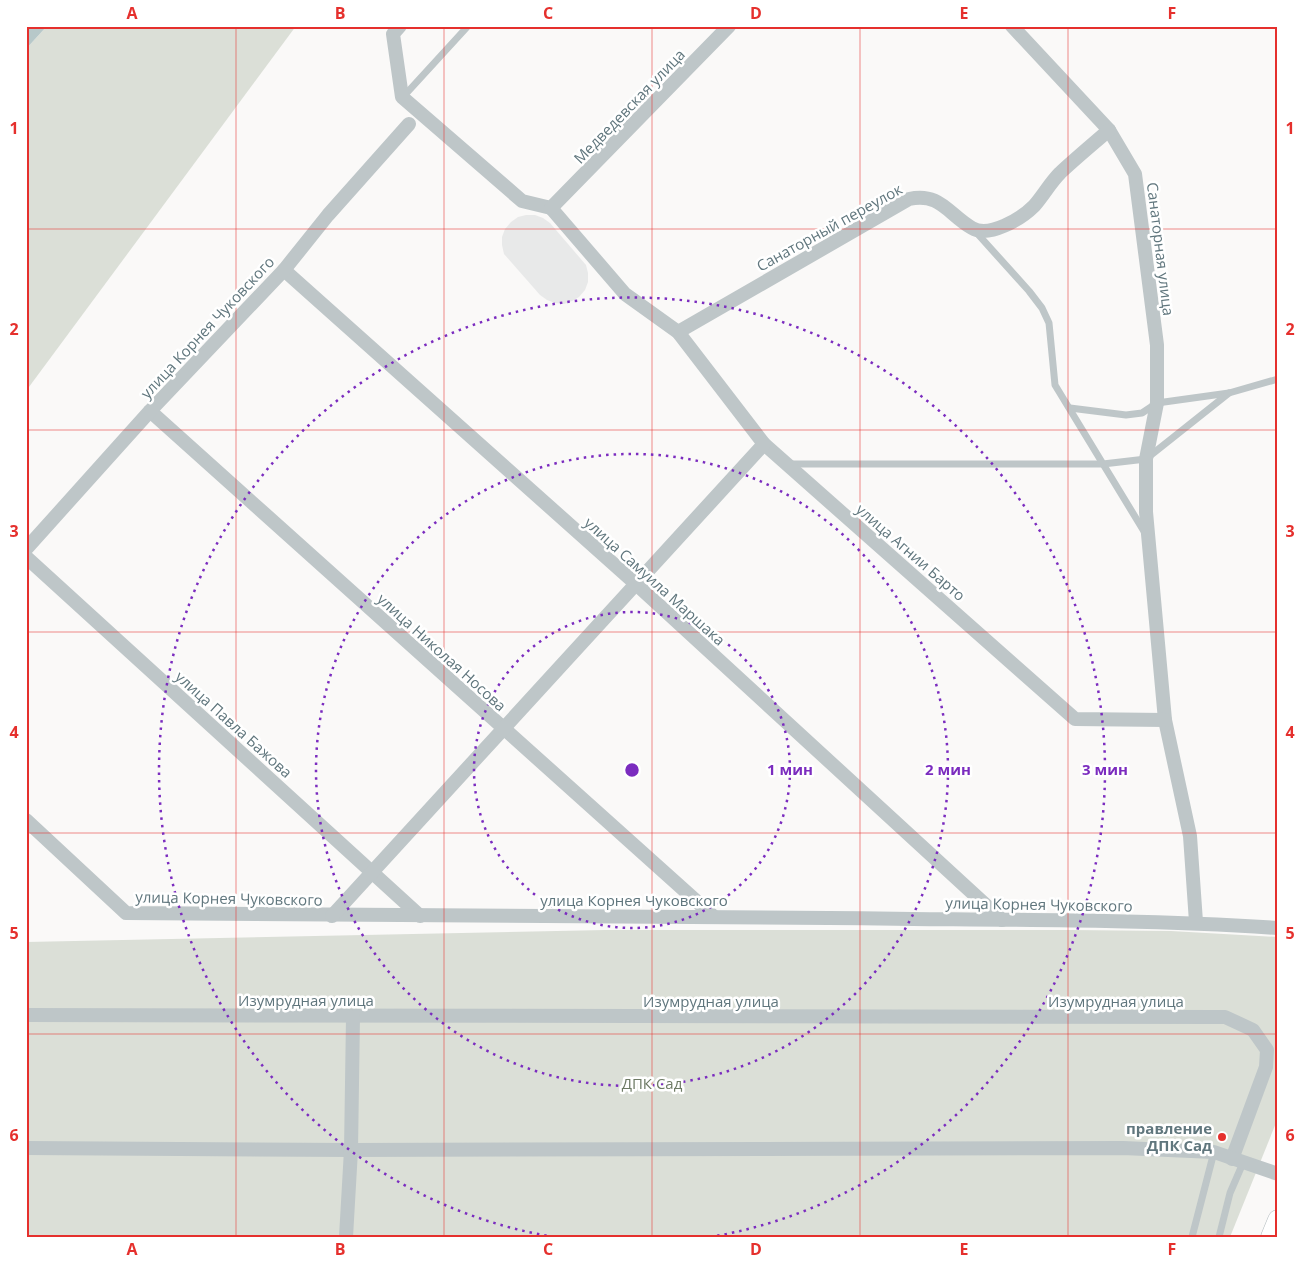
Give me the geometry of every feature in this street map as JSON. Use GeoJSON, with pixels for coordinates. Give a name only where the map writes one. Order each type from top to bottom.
{"type":"FeatureCollection","features":[{"type":"Feature","properties":{"kind":"street"},"geometry":{"type":"LineString","coordinates":[[400,26],[393,34],[402,97],[522,201],[551,208]]}},
{"type":"Feature","properties":{"kind":"street","name":"Медведевская улица"},"geometry":{"type":"LineString","coordinates":[[551,208],[729,26]]}},
{"type":"Feature","properties":{"kind":"street","name":"Санаторная улица"},"geometry":{"type":"LineString","coordinates":[[1012,26],[1109,130],[1135,174],[1157,345],[1157,403],[1146,459],[1148,539],[1165,720],[1190,836],[1196,922]]}},
{"type":"Feature","properties":{"kind":"street","name":"улица Корнея Чуковского"},"geometry":{"type":"LineString","coordinates":[[26,549],[150,412],[284,270],[328,215],[409,124]]}},
{"type":"Feature","properties":{"kind":"street"},"geometry":{"type":"LineString","coordinates":[[973,228],[983,231],[1016,221],[1033,207],[1058,175],[1109,130]]}},
{"type":"Feature","properties":{"kind":"street","name":"Санаторный переулок"},"geometry":{"type":"LineString","coordinates":[[678,332],[909,198],[921,196],[932,198],[973,228]]}},
{"type":"Feature","properties":{"kind":"street","name":"улица Агнии Барто"},"geometry":{"type":"LineString","coordinates":[[551,208],[624,294],[678,332],[764,444],[1075,718],[1165,720]]}},
{"type":"Feature","properties":{"kind":"street","name":"улица Самуила Маршака"},"geometry":{"type":"LineString","coordinates":[[284,270],[636,584],[1002,920]]}},
{"type":"Feature","properties":{"kind":"street","name":"улица Николая Носова"},"geometry":{"type":"LineString","coordinates":[[150,412],[713,916]]}},
{"type":"Feature","properties":{"kind":"street"},"geometry":{"type":"LineString","coordinates":[[332,916],[764,444]]}},
{"type":"Feature","properties":{"kind":"street","name":"улица Павла Бажова"},"geometry":{"type":"LineString","coordinates":[[26,557],[420,916]]}},
{"type":"Feature","properties":{"kind":"street","name":"улица Корнея Чуковского"},"geometry":{"type":"LineString","coordinates":[[26,820],[126,913],[332,916],[713,916],[1196,922],[1278,928]]}},
{"type":"Feature","properties":{"kind":"street","name":"Изумрудная улица"},"geometry":{"type":"LineString","coordinates":[[26,1015],[1225,1017],[1253,1030],[1267,1050],[1266,1067],[1238,1161]]}},
{"type":"Feature","properties":{"kind":"street"},"geometry":{"type":"LineString","coordinates":[[346,1237],[351,1150],[354,1017]]}},
{"type":"Feature","properties":{"kind":"street"},"geometry":{"type":"LineString","coordinates":[[26,1148],[351,1150],[1123,1148],[1214,1152],[1278,1174]]}},
{"type":"Feature","properties":{"kind":"street"},"geometry":{"type":"LineString","coordinates":[[1271,1237],[1278,1220]]}},
{"type":"Feature","properties":{"kind":"lane"},"geometry":{"type":"LineString","coordinates":[[402,97],[468,26]]}},
{"type":"Feature","properties":{"kind":"lane"},"geometry":{"type":"LineString","coordinates":[[973,228],[1042,308],[1048,323],[1056,385],[1148,539]]}},
{"type":"Feature","properties":{"kind":"lane"},"geometry":{"type":"LineString","coordinates":[[1070,408],[1126,415],[1142,413],[1157,403],[1229,393],[1278,379]]}},
{"type":"Feature","properties":{"kind":"lane"},"geometry":{"type":"LineString","coordinates":[[786,464],[1103,464],[1146,459],[1229,393]]}},
{"type":"Feature","properties":{"kind":"lane"},"geometry":{"type":"LineString","coordinates":[[1192,1237],[1214,1152]]}},
{"type":"Feature","properties":{"kind":"lane"},"geometry":{"type":"LineString","coordinates":[[1219,1237],[1238,1161]]}},
{"type":"Feature","properties":{"kind":"shaded area"},"geometry":{"type":"Polygon","coordinates":[[[26,26],[47,26],[26,49],[26,26]]]}},
{"type":"Feature","properties":{"kind":"shaded area"},"geometry":{"type":"Polygon","coordinates":[[[535,215],[550,223],[586,265],[588,282],[585,290],[579,297],[564,304],[547,300],[540,295],[504,254],[502,237],[505,229],[518,217],[535,215]]]}},
{"type":"Feature","properties":{"kind":"green space"},"geometry":{"type":"Polygon","coordinates":[[[47,26],[296,26],[26,391],[26,49],[47,26]]]}},
{"type":"Feature","properties":{"kind":"green space","name":"ДПК Сад"},"geometry":{"type":"Polygon","coordinates":[[[605,930],[1171,931],[1278,937],[1278,1118],[1230,1237],[26,1237],[26,942],[605,930]]]}},
{"type":"Feature","properties":{"kind":"place","name":"правление ДПК Сад"},"geometry":{"type":"Point","coordinates":[1222,1137]}}]}
